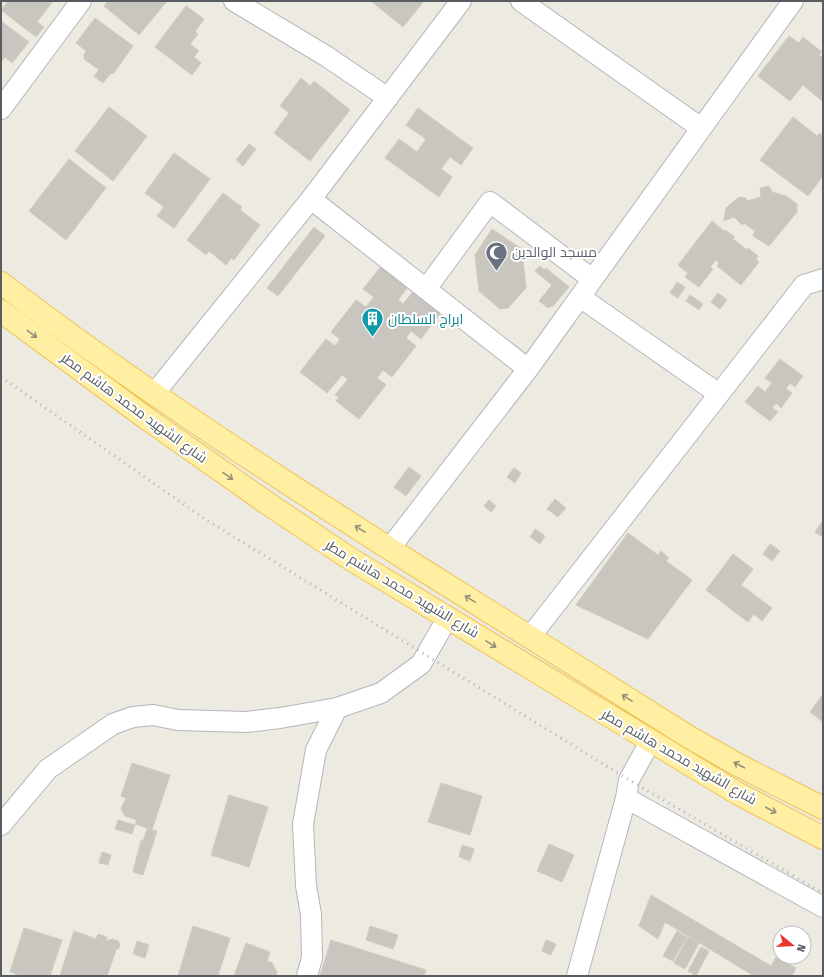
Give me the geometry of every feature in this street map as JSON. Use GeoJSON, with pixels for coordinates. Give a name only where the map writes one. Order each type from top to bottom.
{"type":"FeatureCollection","features":[{"type":"Feature","properties":{"kind":"main road","name":"شارع الشهيد محمد هاشم مطر"},"geometry":{"type":"LineString","coordinates":[[1,283],[58,327],[273,474],[689,737],[740,766],[823,808]]}},
{"type":"Feature","properties":{"kind":"main road","name":"شارع الشهيد محمد هاشم مطر"},"geometry":{"type":"LineString","coordinates":[[1,311],[139,413],[348,558],[448,617],[737,793],[823,838]]}},
{"type":"Feature","properties":{"kind":"street"},"geometry":{"type":"LineString","coordinates":[[1,109],[80,1]]}},
{"type":"Feature","properties":{"kind":"street"},"geometry":{"type":"LineString","coordinates":[[234,1],[326,56],[388,98]]}},
{"type":"Feature","properties":{"kind":"street"},"geometry":{"type":"LineString","coordinates":[[154,394],[311,199],[461,1]]}},
{"type":"Feature","properties":{"kind":"street"},"geometry":{"type":"LineString","coordinates":[[521,1],[701,128]]}},
{"type":"Feature","properties":{"kind":"street"},"geometry":{"type":"LineString","coordinates":[[390,548],[528,369],[793,1]]}},
{"type":"Feature","properties":{"kind":"street"},"geometry":{"type":"LineString","coordinates":[[311,199],[528,369]]}},
{"type":"Feature","properties":{"kind":"street"},"geometry":{"type":"LineString","coordinates":[[426,289],[490,202],[592,279]]}},
{"type":"Feature","properties":{"kind":"street"},"geometry":{"type":"LineString","coordinates":[[530,637],[804,285],[823,279]]}},
{"type":"Feature","properties":{"kind":"street"},"geometry":{"type":"LineString","coordinates":[[580,297],[719,394]]}},
{"type":"Feature","properties":{"kind":"street"},"geometry":{"type":"LineString","coordinates":[[1,825],[48,769],[113,724],[133,716],[153,715],[178,720],[246,722],[280,718],[337,708],[381,693],[421,664],[448,617]]}},
{"type":"Feature","properties":{"kind":"street"},"geometry":{"type":"LineString","coordinates":[[307,976],[312,958],[311,914],[306,886],[303,824],[310,776],[316,750],[337,708]]}},
{"type":"Feature","properties":{"kind":"street"},"geometry":{"type":"LineString","coordinates":[[577,976],[626,798],[629,780],[650,740]]}},
{"type":"Feature","properties":{"kind":"street"},"geometry":{"type":"LineString","coordinates":[[626,798],[823,908]]}},
{"type":"Feature","properties":{"kind":"building"},"geometry":{"type":"Polygon","coordinates":[[[8,1],[53,1],[37,22],[44,27],[36,37],[1,10],[8,1]]]}},
{"type":"Feature","properties":{"kind":"building"},"geometry":{"type":"Polygon","coordinates":[[[108,1],[167,1],[139,35],[104,6],[108,1]]]}},
{"type":"Feature","properties":{"kind":"building"},"geometry":{"type":"Polygon","coordinates":[[[371,1],[424,1],[403,27],[371,1]]]}},
{"type":"Feature","properties":{"kind":"building"},"geometry":{"type":"Polygon","coordinates":[[[186,6],[204,19],[195,32],[198,34],[190,44],[199,51],[194,57],[201,63],[192,75],[155,47],[186,6]]]}},
{"type":"Feature","properties":{"kind":"building"},"geometry":{"type":"Polygon","coordinates":[[[95,18],[133,46],[113,74],[111,73],[103,83],[94,76],[99,70],[84,59],[86,51],[76,43],[95,18]]]}},
{"type":"Feature","properties":{"kind":"building"},"geometry":{"type":"Polygon","coordinates":[[[1,21],[29,42],[12,63],[5,57],[1,62],[1,21]]]}},
{"type":"Feature","properties":{"kind":"building"},"geometry":{"type":"Polygon","coordinates":[[[789,36],[799,43],[803,37],[822,52],[819,55],[823,58],[822,101],[803,85],[790,101],[758,76],[789,36]]]}},
{"type":"Feature","properties":{"kind":"building"},"geometry":{"type":"Polygon","coordinates":[[[301,78],[310,86],[314,81],[350,110],[310,161],[274,133],[289,113],[280,106],[301,78]]]}},
{"type":"Feature","properties":{"kind":"building"},"geometry":{"type":"Polygon","coordinates":[[[109,107],[147,136],[113,181],[75,151],[109,107]]]}},
{"type":"Feature","properties":{"kind":"building"},"geometry":{"type":"Polygon","coordinates":[[[418,108],[473,148],[461,165],[450,157],[441,169],[452,177],[439,197],[385,158],[399,139],[417,152],[426,139],[406,125],[418,108]]]}},
{"type":"Feature","properties":{"kind":"building"},"geometry":{"type":"Polygon","coordinates":[[[793,117],[817,136],[820,133],[823,136],[823,176],[808,196],[760,160],[793,117]]]}},
{"type":"Feature","properties":{"kind":"building"},"geometry":{"type":"Polygon","coordinates":[[[249,144],[256,149],[243,166],[236,160],[249,144]]]}},
{"type":"Feature","properties":{"kind":"building"},"geometry":{"type":"Polygon","coordinates":[[[174,153],[210,179],[174,228],[157,216],[164,207],[145,193],[174,153]]]}},
{"type":"Feature","properties":{"kind":"building"},"geometry":{"type":"Polygon","coordinates":[[[69,159],[106,188],[66,240],[29,211],[69,159]]]}},
{"type":"Feature","properties":{"kind":"building"},"geometry":{"type":"Polygon","coordinates":[[[769,186],[772,192],[786,196],[797,204],[797,212],[769,246],[753,236],[755,231],[744,223],[742,225],[734,217],[724,221],[726,208],[739,197],[746,198],[747,201],[761,197],[760,188],[769,186]]]}},
{"type":"Feature","properties":{"kind":"building"},"geometry":{"type":"Polygon","coordinates":[[[223,193],[242,207],[240,210],[260,225],[234,260],[231,258],[226,265],[209,251],[206,255],[187,240],[223,193]]]}},
{"type":"Feature","properties":{"kind":"building"},"geometry":{"type":"Polygon","coordinates":[[[712,221],[724,231],[725,230],[735,237],[733,239],[747,250],[748,248],[758,256],[756,259],[759,262],[741,285],[717,266],[719,263],[716,260],[710,267],[713,269],[699,287],[685,277],[688,273],[678,265],[712,221]]]}},
{"type":"Feature","properties":{"kind":"building"},"geometry":{"type":"Polygon","coordinates":[[[314,227],[325,236],[278,296],[267,288],[314,227]]]}},
{"type":"Feature","properties":{"kind":"building"},"geometry":{"type":"Polygon","coordinates":[[[492,229],[522,249],[526,288],[508,308],[500,309],[479,291],[475,255],[492,229]]]}},
{"type":"Feature","properties":{"kind":"building","name":"ابراج السلطان"},"geometry":{"type":"Polygon","coordinates":[[[387,259],[411,283],[398,300],[403,304],[416,288],[445,307],[421,339],[411,331],[406,338],[416,346],[392,377],[383,370],[377,378],[386,385],[359,419],[336,401],[339,397],[335,395],[348,379],[342,375],[327,393],[300,372],[326,339],[335,346],[340,339],[331,332],[356,300],[366,307],[374,297],[363,289],[387,259]]]}},
{"type":"Feature","properties":{"kind":"building"},"geometry":{"type":"Polygon","coordinates":[[[540,266],[544,270],[546,268],[569,287],[552,307],[550,306],[548,308],[539,301],[552,285],[535,271],[540,266]]]}},
{"type":"Feature","properties":{"kind":"building"},"geometry":{"type":"Polygon","coordinates":[[[677,282],[685,287],[678,298],[670,293],[677,282]]]}},
{"type":"Feature","properties":{"kind":"building"},"geometry":{"type":"Polygon","coordinates":[[[718,293],[727,300],[720,309],[711,302],[718,293]]]}},
{"type":"Feature","properties":{"kind":"building"},"geometry":{"type":"Polygon","coordinates":[[[690,295],[703,304],[699,310],[686,301],[690,295]]]}},
{"type":"Feature","properties":{"kind":"building"},"geometry":{"type":"Polygon","coordinates":[[[780,359],[803,376],[795,387],[790,383],[786,389],[792,393],[781,408],[776,403],[772,408],[778,412],[770,421],[745,402],[758,386],[765,392],[772,383],[765,378],[780,359]]]}},
{"type":"Feature","properties":{"kind":"building"},"geometry":{"type":"Polygon","coordinates":[[[409,467],[421,476],[406,496],[394,487],[409,467]]]}},
{"type":"Feature","properties":{"kind":"building"},"geometry":{"type":"Polygon","coordinates":[[[514,468],[521,473],[515,483],[507,477],[514,468]]]}},
{"type":"Feature","properties":{"kind":"building"},"geometry":{"type":"Polygon","coordinates":[[[555,499],[566,508],[558,517],[547,509],[555,499]]]}},
{"type":"Feature","properties":{"kind":"building"},"geometry":{"type":"Polygon","coordinates":[[[489,500],[496,506],[491,512],[484,506],[489,500]]]}},
{"type":"Feature","properties":{"kind":"building"},"geometry":{"type":"Polygon","coordinates":[[[823,521],[823,537],[815,532],[823,521]]]}},
{"type":"Feature","properties":{"kind":"building"},"geometry":{"type":"Polygon","coordinates":[[[535,529],[545,536],[540,544],[530,537],[535,529]]]}},
{"type":"Feature","properties":{"kind":"building"},"geometry":{"type":"Polygon","coordinates":[[[628,533],[658,555],[661,551],[669,558],[666,561],[692,580],[648,639],[576,605],[628,533]]]}},
{"type":"Feature","properties":{"kind":"building"},"geometry":{"type":"Polygon","coordinates":[[[770,544],[780,551],[772,561],[763,554],[770,544]]]}},
{"type":"Feature","properties":{"kind":"building"},"geometry":{"type":"Polygon","coordinates":[[[733,554],[753,569],[741,585],[772,608],[762,621],[754,614],[748,622],[706,590],[733,554]]]}},
{"type":"Feature","properties":{"kind":"building"},"geometry":{"type":"Polygon","coordinates":[[[823,694],[823,722],[810,712],[823,694]]]}},
{"type":"Feature","properties":{"kind":"building"},"geometry":{"type":"Polygon","coordinates":[[[132,763],[170,775],[152,830],[135,824],[137,820],[125,816],[121,809],[126,798],[121,796],[132,763]]]}},
{"type":"Feature","properties":{"kind":"building"},"geometry":{"type":"Polygon","coordinates":[[[441,783],[482,796],[470,835],[428,822],[441,783]]]}},
{"type":"Feature","properties":{"kind":"building"},"geometry":{"type":"Polygon","coordinates":[[[229,795],[268,807],[249,867],[211,855],[229,795]]]}},
{"type":"Feature","properties":{"kind":"building"},"geometry":{"type":"Polygon","coordinates":[[[118,820],[135,825],[132,834],[115,829],[118,820]]]}},
{"type":"Feature","properties":{"kind":"building"},"geometry":{"type":"Polygon","coordinates":[[[147,829],[157,831],[143,875],[133,872],[141,840],[143,841],[147,829]]]}},
{"type":"Feature","properties":{"kind":"building"},"geometry":{"type":"Polygon","coordinates":[[[549,844],[574,855],[562,882],[537,871],[549,844]]]}},
{"type":"Feature","properties":{"kind":"building"},"geometry":{"type":"Polygon","coordinates":[[[462,845],[474,849],[470,861],[459,857],[462,845]]]}},
{"type":"Feature","properties":{"kind":"building"},"geometry":{"type":"Polygon","coordinates":[[[102,852],[111,855],[108,865],[99,863],[102,852]]]}},
{"type":"Feature","properties":{"kind":"building"},"geometry":{"type":"Polygon","coordinates":[[[651,895],[771,966],[772,964],[791,965],[796,968],[792,976],[754,976],[665,922],[658,939],[639,926],[651,895]]]}},
{"type":"Feature","properties":{"kind":"building"},"geometry":{"type":"Polygon","coordinates":[[[193,926],[230,938],[218,976],[178,976],[193,926]]]}},
{"type":"Feature","properties":{"kind":"building"},"geometry":{"type":"Polygon","coordinates":[[[370,926],[398,935],[393,949],[366,940],[370,926]]]}},
{"type":"Feature","properties":{"kind":"building"},"geometry":{"type":"Polygon","coordinates":[[[24,928],[62,940],[50,976],[23,976],[10,972],[24,928]]]}},
{"type":"Feature","properties":{"kind":"building"},"geometry":{"type":"Polygon","coordinates":[[[74,931],[96,939],[98,934],[107,937],[106,941],[113,939],[118,941],[120,945],[116,950],[107,976],[60,976],[74,931]]]}},
{"type":"Feature","properties":{"kind":"building"},"geometry":{"type":"Polygon","coordinates":[[[677,931],[687,937],[673,961],[663,956],[677,931]]]}},
{"type":"Feature","properties":{"kind":"building"},"geometry":{"type":"Polygon","coordinates":[[[688,937],[699,943],[685,969],[674,963],[688,937]]]}},
{"type":"Feature","properties":{"kind":"building"},"geometry":{"type":"Polygon","coordinates":[[[331,940],[426,970],[424,976],[320,976],[331,940]]]}},
{"type":"Feature","properties":{"kind":"building"},"geometry":{"type":"Polygon","coordinates":[[[546,940],[556,944],[551,955],[542,951],[546,940]]]}},
{"type":"Feature","properties":{"kind":"building"},"geometry":{"type":"Polygon","coordinates":[[[137,941],[149,945],[145,958],[133,954],[137,941]]]}},
{"type":"Feature","properties":{"kind":"building"},"geometry":{"type":"Polygon","coordinates":[[[246,943],[270,952],[267,961],[272,963],[277,972],[277,976],[234,976],[246,943]]]}},
{"type":"Feature","properties":{"kind":"building"},"geometry":{"type":"Polygon","coordinates":[[[701,947],[709,951],[696,976],[688,971],[701,947]]]}},
{"type":"Feature","properties":{"kind":"railway"},"geometry":{"type":"LineString","coordinates":[[1,377],[205,519],[629,780],[823,893]]}},
{"type":"Feature","properties":{"kind":"place","name":"مسجد الوالدين"},"geometry":{"type":"Point","coordinates":[496,272]}},
{"type":"Feature","properties":{"kind":"place","name":"ابراج السلطان"},"geometry":{"type":"Point","coordinates":[373,338]}}]}
